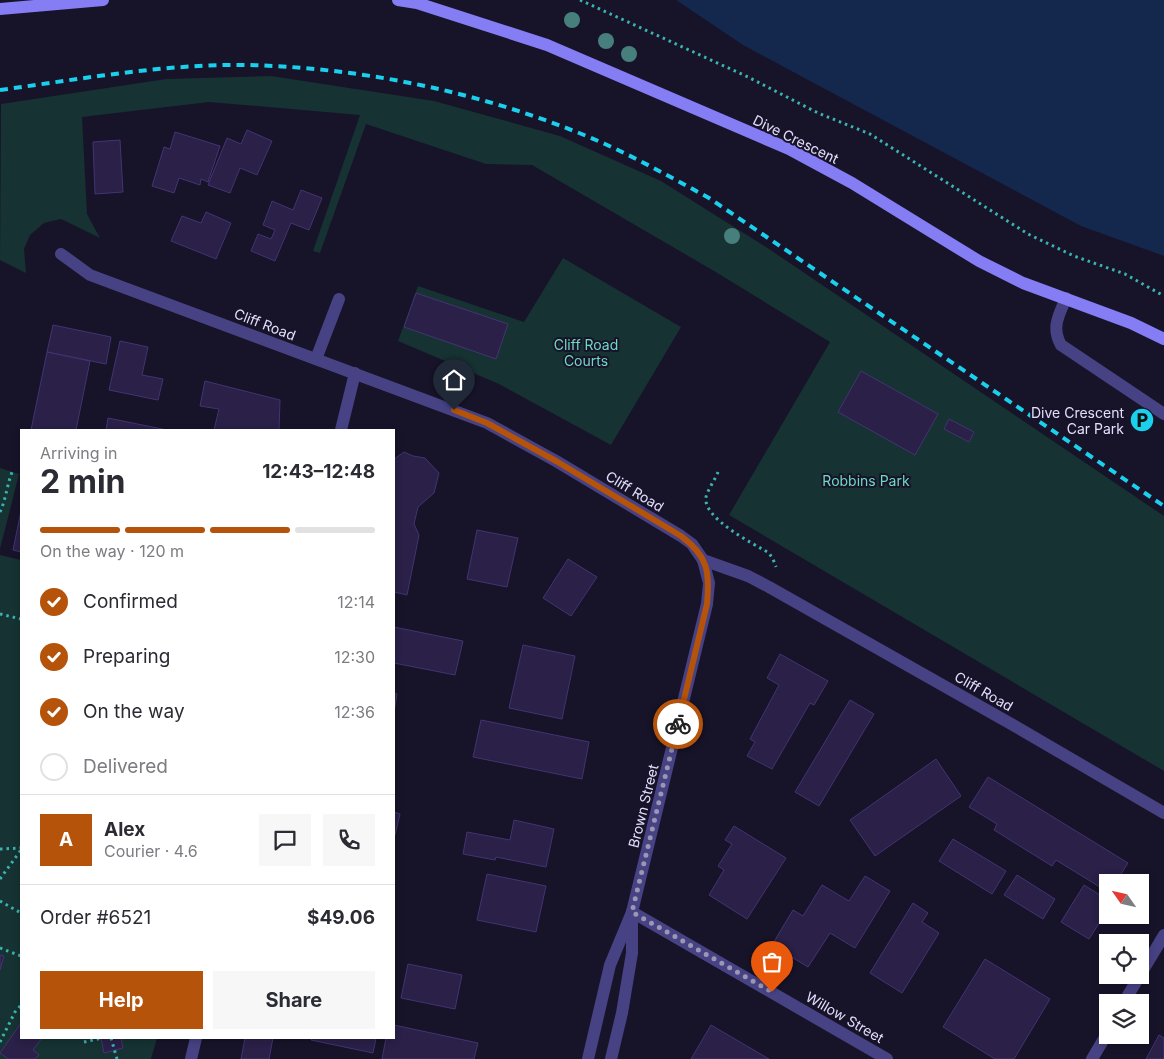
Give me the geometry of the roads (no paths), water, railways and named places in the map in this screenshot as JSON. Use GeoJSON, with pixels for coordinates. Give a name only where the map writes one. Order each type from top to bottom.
{"type":"FeatureCollection","features":[{"type":"Feature","properties":{"kind":"main road"},"geometry":{"type":"LineString","coordinates":[[0,9],[103,0]]}},
{"type":"Feature","properties":{"kind":"main road","name":"Dive Crescent"},"geometry":{"type":"LineString","coordinates":[[398,0],[417,3],[547,45],[789,149],[852,183],[979,261],[1023,283],[1131,323],[1164,339]]}},
{"type":"Feature","properties":{"kind":"street","name":"Cliff Road"},"geometry":{"type":"LineString","coordinates":[[61,254],[90,275],[487,423],[556,461],[681,536],[692,544],[703,560],[748,576],[786,596],[1164,813]]}},
{"type":"Feature","properties":{"kind":"street"},"geometry":{"type":"LineString","coordinates":[[1066,298],[1055,328],[1056,336],[1061,344],[1164,414]]}},
{"type":"Feature","properties":{"kind":"street"},"geometry":{"type":"LineString","coordinates":[[316,359],[339,299]]}},
{"type":"Feature","properties":{"kind":"street"},"geometry":{"type":"LineString","coordinates":[[341,429],[355,373]]}},
{"type":"Feature","properties":{"kind":"street","name":"Brown Street"},"geometry":{"type":"LineString","coordinates":[[588,1059],[610,965],[632,912],[707,604],[709,583],[703,560]]}},
{"type":"Feature","properties":{"kind":"street","name":"Brown Street"},"geometry":{"type":"LineString","coordinates":[[611,1059],[622,1012],[632,953],[632,912]]}},
{"type":"Feature","properties":{"kind":"street","name":"Willow Street"},"geometry":{"type":"LineString","coordinates":[[632,912],[887,1059]]}},
{"type":"Feature","properties":{"kind":"street"},"geometry":{"type":"LineString","coordinates":[[1129,994],[1164,935]]}},
{"type":"Feature","properties":{"kind":"street"},"geometry":{"type":"LineString","coordinates":[[191,1059],[196,1039]]}},
{"type":"Feature","properties":{"kind":"street"},"geometry":{"type":"LineString","coordinates":[[1092,1059],[1101,1044]]}},
{"type":"Feature","properties":{"kind":"water"},"geometry":{"type":"Polygon","coordinates":[[[676,0],[1164,0],[1164,256],[1081,226],[743,45],[676,0]]]}},
{"type":"Feature","properties":{"kind":"railway"},"geometry":{"type":"LineString","coordinates":[[0,90],[122,73],[214,65],[245,65],[328,70],[412,83],[535,116],[643,162],[709,198],[1164,506]]}},
{"type":"Feature","properties":{"kind":"place","name":"Dive Crescent Car Park"},"geometry":{"type":"Point","coordinates":[1142,420]}},
{"type":"Feature","properties":{"kind":"park label","name":"Cliff Road Courts"},"geometry":{"type":"Point","coordinates":[586,352]}},
{"type":"Feature","properties":{"kind":"park label","name":"Robbins Park"},"geometry":{"type":"Point","coordinates":[866,480]}}]}
